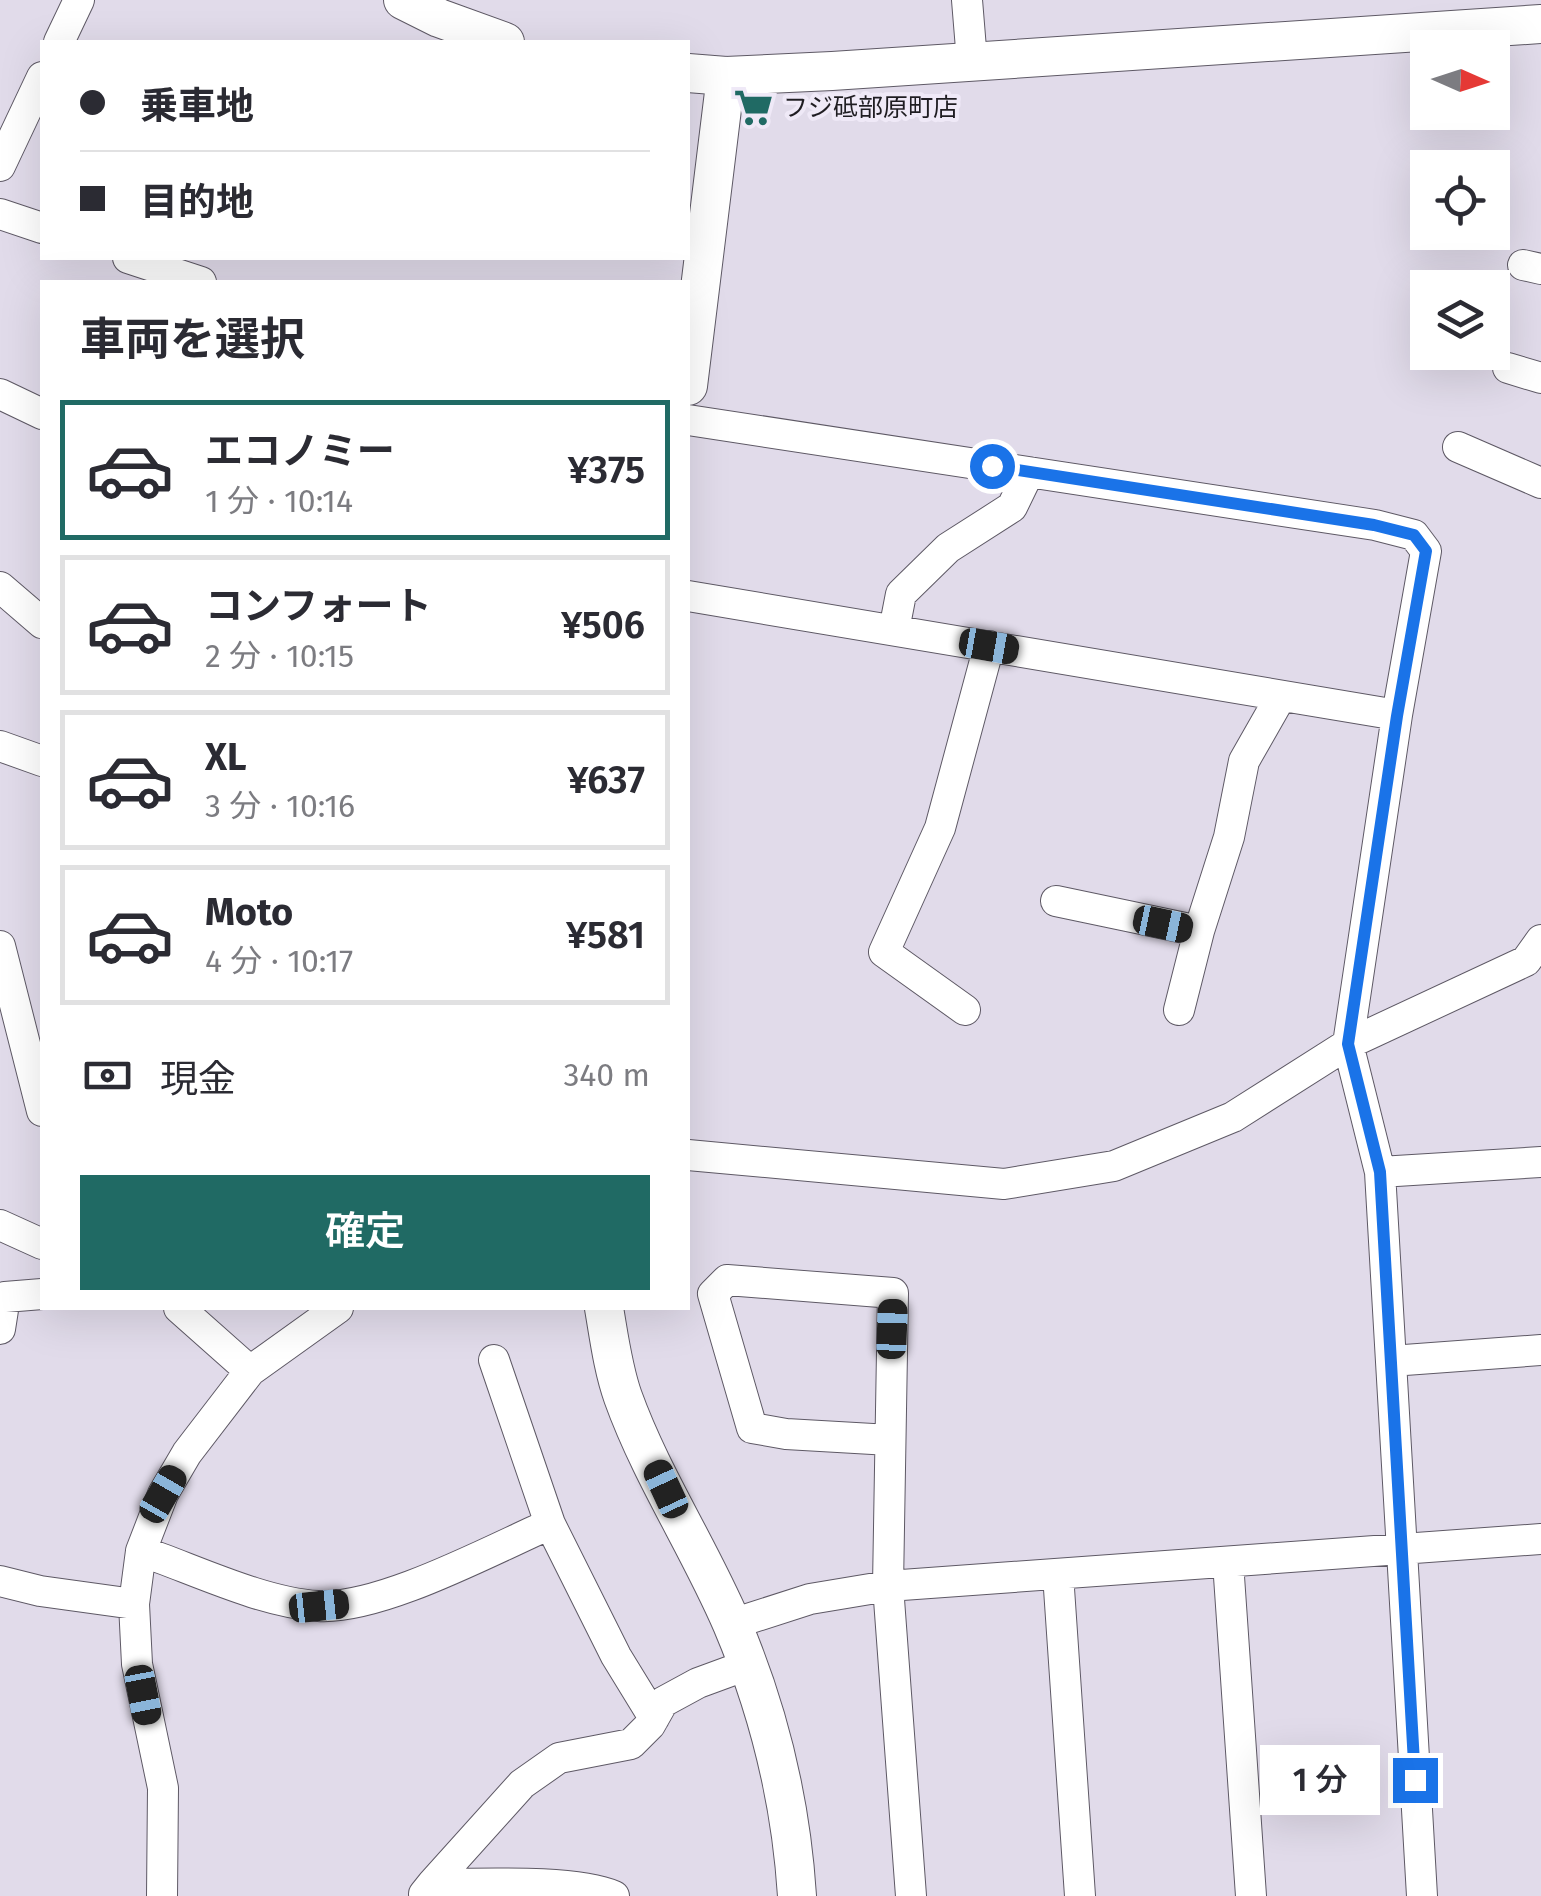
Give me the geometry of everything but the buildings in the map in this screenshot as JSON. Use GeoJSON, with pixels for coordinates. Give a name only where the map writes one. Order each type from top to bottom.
{"type":"FeatureCollection","features":[{"type":"Feature","properties":{"kind":"street"},"geometry":{"type":"LineString","coordinates":[[60,40],[80,0]]}},
{"type":"Feature","properties":{"kind":"street"},"geometry":{"type":"LineString","coordinates":[[402,0],[499,40]]}},
{"type":"Feature","properties":{"kind":"street"},"geometry":{"type":"LineString","coordinates":[[967,0],[972,61]]}},
{"type":"Feature","properties":{"kind":"street"},"geometry":{"type":"LineString","coordinates":[[690,73],[726,76],[1541,24]]}},
{"type":"Feature","properties":{"kind":"street"},"geometry":{"type":"LineString","coordinates":[[690,350],[696,244],[726,76]]}},
{"type":"Feature","properties":{"kind":"street"},"geometry":{"type":"LineString","coordinates":[[3,153],[40,81]]}},
{"type":"Feature","properties":{"kind":"street"},"geometry":{"type":"LineString","coordinates":[[0,214],[40,227]]}},
{"type":"Feature","properties":{"kind":"street"},"geometry":{"type":"LineString","coordinates":[[134,260],[194,280]]}},
{"type":"Feature","properties":{"kind":"street"},"geometry":{"type":"LineString","coordinates":[[1510,369],[1541,378]]}},
{"type":"Feature","properties":{"kind":"street"},"geometry":{"type":"LineString","coordinates":[[0,394],[40,413]]}},
{"type":"Feature","properties":{"kind":"street"},"geometry":{"type":"LineString","coordinates":[[690,420],[1374,525],[1414,535],[1426,551],[1348,1044],[1380,1172],[1422,1896]]}},
{"type":"Feature","properties":{"kind":"street"},"geometry":{"type":"LineString","coordinates":[[1458,447],[1541,483]]}},
{"type":"Feature","properties":{"kind":"street"},"geometry":{"type":"LineString","coordinates":[[894,630],[901,594],[948,548],[1012,508],[1030,472]]}},
{"type":"Feature","properties":{"kind":"street"},"geometry":{"type":"LineString","coordinates":[[0,586],[40,621]]}},
{"type":"Feature","properties":{"kind":"street"},"geometry":{"type":"LineString","coordinates":[[690,596],[1397,716]]}},
{"type":"Feature","properties":{"kind":"street"},"geometry":{"type":"LineString","coordinates":[[965,1010],[884,952],[940,828],[989,646]]}},
{"type":"Feature","properties":{"kind":"street"},"geometry":{"type":"LineString","coordinates":[[1178,1010],[1228,838],[1244,762],[1281,696]]}},
{"type":"Feature","properties":{"kind":"street"},"geometry":{"type":"LineString","coordinates":[[0,746],[40,760]]}},
{"type":"Feature","properties":{"kind":"street"},"geometry":{"type":"LineString","coordinates":[[1056,900],[1199,931]]}},
{"type":"Feature","properties":{"kind":"street"},"geometry":{"type":"LineString","coordinates":[[690,1155],[1004,1184],[1114,1166],[1233,1118],[1348,1044],[1526,961],[1541,940]]}},
{"type":"Feature","properties":{"kind":"street"},"geometry":{"type":"LineString","coordinates":[[0,946],[7,996],[40,1104]]}},
{"type":"Feature","properties":{"kind":"street"},"geometry":{"type":"LineString","coordinates":[[1380,1172],[1541,1162]]}},
{"type":"Feature","properties":{"kind":"street"},"geometry":{"type":"LineString","coordinates":[[0,1225],[40,1243]]}},
{"type":"Feature","properties":{"kind":"street"},"geometry":{"type":"LineString","coordinates":[[890,1440],[786,1434],[752,1428],[713,1294],[728,1280],[893,1292],[888,1586],[911,1896]]}},
{"type":"Feature","properties":{"kind":"street"},"geometry":{"type":"LineString","coordinates":[[0,1329],[6,1297],[40,1294]]}},
{"type":"Feature","properties":{"kind":"street"},"geometry":{"type":"LineString","coordinates":[[181,1310],[250,1371]]}},
{"type":"Feature","properties":{"kind":"street"},"geometry":{"type":"LineString","coordinates":[[162,1896],[163,1788],[137,1664],[134,1604],[140,1551],[163,1494],[187,1453],[250,1371],[335,1310]]}},
{"type":"Feature","properties":{"kind":"street"},"geometry":{"type":"LineString","coordinates":[[604,1310],[623,1396],[732,1624],[764,1708],[791,1825],[797,1896]]}},
{"type":"Feature","properties":{"kind":"street"},"geometry":{"type":"LineString","coordinates":[[1390,1361],[1541,1350]]}},
{"type":"Feature","properties":{"kind":"street"},"geometry":{"type":"LineString","coordinates":[[494,1360],[550,1524],[616,1656],[654,1718]]}},
{"type":"Feature","properties":{"kind":"street"},"geometry":{"type":"LineString","coordinates":[[140,1551],[276,1599],[319,1606],[365,1602],[550,1524]]}},
{"type":"Feature","properties":{"kind":"street"},"geometry":{"type":"LineString","coordinates":[[732,1624],[810,1599],[888,1586],[1541,1539]]}},
{"type":"Feature","properties":{"kind":"street"},"geometry":{"type":"LineString","coordinates":[[1228,1562],[1251,1896]]}},
{"type":"Feature","properties":{"kind":"street"},"geometry":{"type":"LineString","coordinates":[[1058,1574],[1080,1896]]}},
{"type":"Feature","properties":{"kind":"street"},"geometry":{"type":"LineString","coordinates":[[0,1580],[40,1592],[134,1604]]}},
{"type":"Feature","properties":{"kind":"street"},"geometry":{"type":"LineString","coordinates":[[427,1890],[522,1784],[559,1758],[630,1744],[663,1702],[746,1664]]}},
{"type":"Feature","properties":{"kind":"street"},"geometry":{"type":"LineString","coordinates":[[427,1890],[598,1890],[614,1896]]}},
{"type":"Feature","properties":{"kind":"place","name":"フジ砥部原町店"},"geometry":{"type":"Point","coordinates":[753,107]}},
{"type":"Feature","properties":{"kind":"route"},"geometry":{"type":"LineString","coordinates":[[992,466],[1374,525],[1414,535],[1426,551],[1348,1044],[1380,1172],[1415,1780]]}}]}
